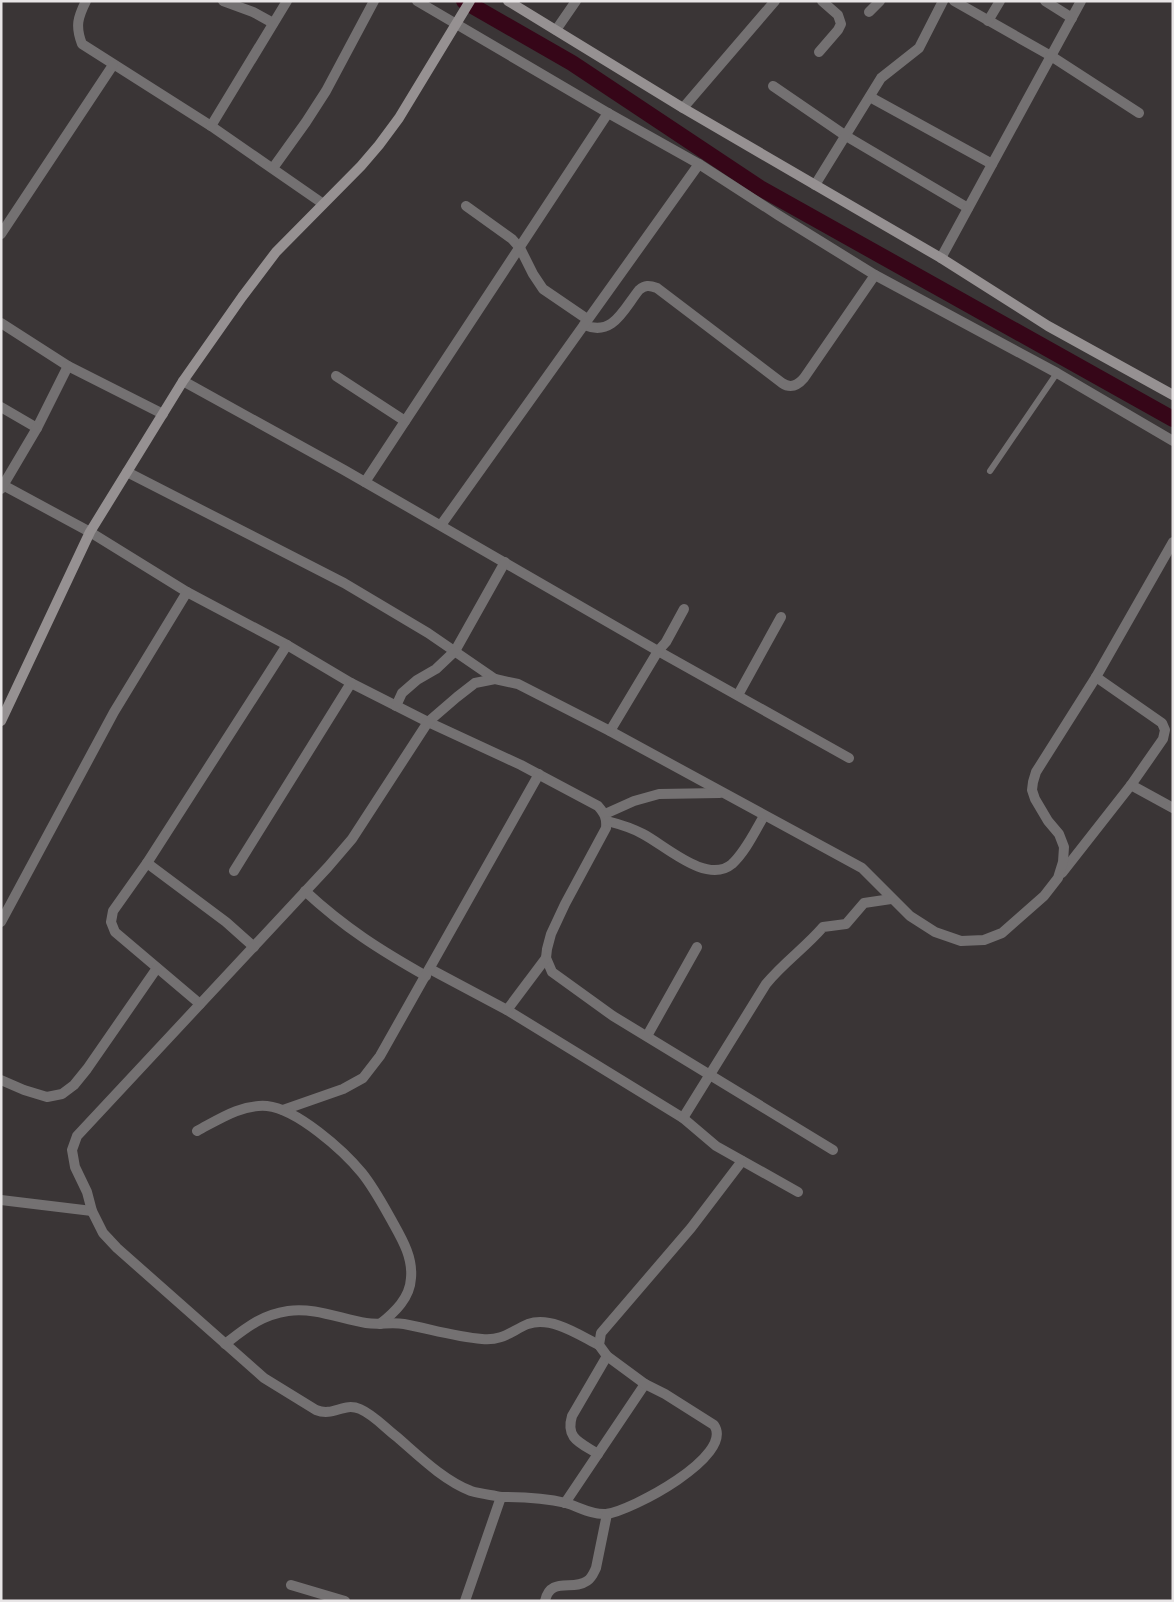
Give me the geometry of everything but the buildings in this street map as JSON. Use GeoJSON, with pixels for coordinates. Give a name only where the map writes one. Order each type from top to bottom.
{"type":"FeatureCollection","features":[{"type":"Feature","properties":{"kind":"street"},"geometry":{"type":"LineString","coordinates":[[86,1],[78,20],[77,32],[82,44],[211,126],[322,203]]}},
{"type":"Feature","properties":{"kind":"street"},"geometry":{"type":"LineString","coordinates":[[223,1],[253,12],[274,23]]}},
{"type":"Feature","properties":{"kind":"street"},"geometry":{"type":"LineString","coordinates":[[211,126],[287,1]]}},
{"type":"Feature","properties":{"kind":"street"},"geometry":{"type":"LineString","coordinates":[[273,168],[326,91],[374,1]]}},
{"type":"Feature","properties":{"kind":"street"},"geometry":{"type":"LineString","coordinates":[[417,1],[459,22],[608,113],[699,164],[876,275],[1057,373],[1173,441]]}},
{"type":"Feature","properties":{"kind":"street"},"geometry":{"type":"LineString","coordinates":[[1,720],[90,532],[183,381],[276,252],[322,203],[361,166],[384,138],[399,118],[470,1]]}},
{"type":"Feature","properties":{"kind":"street"},"geometry":{"type":"LineString","coordinates":[[508,1],[684,108],[941,258],[1048,326],[1173,395]]}},
{"type":"Feature","properties":{"kind":"street"},"geometry":{"type":"LineString","coordinates":[[556,30],[576,1]]}},
{"type":"Feature","properties":{"kind":"street"},"geometry":{"type":"LineString","coordinates":[[684,108],[775,1]]}},
{"type":"Feature","properties":{"kind":"street"},"geometry":{"type":"LineString","coordinates":[[819,52],[841,24],[838,15],[822,1]]}},
{"type":"Feature","properties":{"kind":"street"},"geometry":{"type":"LineString","coordinates":[[869,12],[880,1]]}},
{"type":"Feature","properties":{"kind":"street"},"geometry":{"type":"LineString","coordinates":[[815,185],[881,78],[919,48],[943,1]]}},
{"type":"Feature","properties":{"kind":"street"},"geometry":{"type":"LineString","coordinates":[[954,1],[1051,56],[1139,113]]}},
{"type":"Feature","properties":{"kind":"street"},"geometry":{"type":"LineString","coordinates":[[988,21],[1000,1]]}},
{"type":"Feature","properties":{"kind":"street"},"geometry":{"type":"LineString","coordinates":[[1045,1],[1072,18]]}},
{"type":"Feature","properties":{"kind":"street"},"geometry":{"type":"LineString","coordinates":[[941,258],[1081,1]]}},
{"type":"Feature","properties":{"kind":"street"},"geometry":{"type":"LineString","coordinates":[[1,234],[113,65]]}},
{"type":"Feature","properties":{"kind":"street"},"geometry":{"type":"LineString","coordinates":[[773,86],[846,136],[968,208]]}},
{"type":"Feature","properties":{"kind":"street"},"geometry":{"type":"LineString","coordinates":[[870,97],[992,164]]}},
{"type":"Feature","properties":{"kind":"street"},"geometry":{"type":"LineString","coordinates":[[365,482],[608,113]]}},
{"type":"Feature","properties":{"kind":"street"},"geometry":{"type":"LineString","coordinates":[[441,525],[699,164]]}},
{"type":"Feature","properties":{"kind":"street"},"geometry":{"type":"LineString","coordinates":[[466,206],[512,239],[520,248],[543,289],[597,329],[605,328],[614,322],[639,290],[644,286],[650,285],[657,288],[782,383],[792,386],[799,384],[804,378],[876,275]]}},
{"type":"Feature","properties":{"kind":"street"},"geometry":{"type":"LineString","coordinates":[[1,323],[68,366],[163,414]]}},
{"type":"Feature","properties":{"kind":"street"},"geometry":{"type":"LineString","coordinates":[[68,366],[37,428],[2,486],[90,532],[187,592],[287,644],[351,683],[428,722],[539,774],[598,806],[606,818],[606,828],[551,934],[546,958],[552,972],[613,1016],[833,1150]]}},
{"type":"Feature","properties":{"kind":"street"},"geometry":{"type":"LineString","coordinates":[[336,376],[405,421]]}},
{"type":"Feature","properties":{"kind":"street"},"geometry":{"type":"LineString","coordinates":[[183,381],[441,525],[658,651],[849,758]]}},
{"type":"Feature","properties":{"kind":"street"},"geometry":{"type":"LineString","coordinates":[[1,407],[37,428]]}},
{"type":"Feature","properties":{"kind":"street"},"geometry":{"type":"LineString","coordinates":[[127,472],[344,583],[428,633],[495,679],[518,684],[610,731],[862,868],[910,916],[935,932],[961,941],[984,940],[1002,933],[1044,896],[1131,785],[1163,739],[1165,730],[1162,723],[1096,677]]}},
{"type":"Feature","properties":{"kind":"street"},"geometry":{"type":"LineString","coordinates":[[1058,878],[1063,862],[1064,847],[1059,834],[1048,821],[1035,799],[1032,782],[1040,764],[1096,677],[1173,542]]}},
{"type":"Feature","properties":{"kind":"street"},"geometry":{"type":"LineString","coordinates":[[396,706],[402,693],[417,680],[436,669],[455,652],[504,562]]}},
{"type":"Feature","properties":{"kind":"street"},"geometry":{"type":"LineString","coordinates":[[1,922],[114,712],[187,592]]}},
{"type":"Feature","properties":{"kind":"street"},"geometry":{"type":"LineString","coordinates":[[610,731],[658,651],[666,642],[684,609]]}},
{"type":"Feature","properties":{"kind":"street"},"geometry":{"type":"LineString","coordinates":[[738,695],[781,617]]}},
{"type":"Feature","properties":{"kind":"street"},"geometry":{"type":"LineString","coordinates":[[200,1004],[115,932],[111,922],[113,911],[147,863],[287,644]]}},
{"type":"Feature","properties":{"kind":"street"},"geometry":{"type":"LineString","coordinates":[[225,1344],[252,1323],[268,1314],[290,1310],[314,1312],[367,1323],[403,1324],[442,1333],[493,1339],[502,1338],[527,1325],[548,1322],[599,1345],[607,1356],[645,1384],[665,1394],[714,1425],[718,1430],[718,1437],[702,1461],[686,1475],[652,1496],[606,1514],[592,1512],[565,1503],[520,1497],[501,1497],[472,1491],[451,1480],[423,1460],[372,1416],[359,1409],[339,1408],[331,1413],[324,1413],[264,1378],[225,1344],[117,1248],[104,1234],[92,1211],[87,1192],[75,1167],[72,1150],[77,1136],[254,947],[352,838],[428,722],[456,696],[475,683],[495,679]]}},
{"type":"Feature","properties":{"kind":"street"},"geometry":{"type":"LineString","coordinates":[[234,871],[351,683]]}},
{"type":"Feature","properties":{"kind":"street"},"geometry":{"type":"LineString","coordinates":[[283,1110],[343,1089],[363,1078],[380,1056],[539,774]]}},
{"type":"Feature","properties":{"kind":"street"},"geometry":{"type":"LineString","coordinates":[[1131,785],[1173,808]]}},
{"type":"Feature","properties":{"kind":"street"},"geometry":{"type":"LineString","coordinates":[[606,818],[634,801],[659,794],[722,793]]}},
{"type":"Feature","properties":{"kind":"street"},"geometry":{"type":"LineString","coordinates":[[606,818],[643,834],[698,868],[710,870],[723,869],[731,864],[739,856],[764,816]]}},
{"type":"Feature","properties":{"kind":"street"},"geometry":{"type":"LineString","coordinates":[[147,863],[226,922],[254,947]]}},
{"type":"Feature","properties":{"kind":"street"},"geometry":{"type":"LineString","coordinates":[[305,891],[332,916],[383,952],[506,1010],[684,1118],[716,1146],[798,1192]]}},
{"type":"Feature","properties":{"kind":"street"},"geometry":{"type":"LineString","coordinates":[[684,1118],[766,984],[780,967],[808,944],[823,927],[846,924],[864,903],[891,899]]}},
{"type":"Feature","properties":{"kind":"street"},"geometry":{"type":"LineString","coordinates":[[647,1036],[697,947]]}},
{"type":"Feature","properties":{"kind":"street"},"geometry":{"type":"LineString","coordinates":[[506,1010],[546,958]]}},
{"type":"Feature","properties":{"kind":"street"},"geometry":{"type":"LineString","coordinates":[[1,1080],[24,1090],[47,1096],[62,1094],[74,1085],[87,1069],[157,968]]}},
{"type":"Feature","properties":{"kind":"street"},"geometry":{"type":"LineString","coordinates":[[196,1131],[229,1114],[253,1107],[267,1106],[283,1110],[301,1119],[339,1149],[362,1173],[379,1198],[405,1245],[410,1263],[411,1279],[406,1295],[397,1310],[379,1324]]}},
{"type":"Feature","properties":{"kind":"street"},"geometry":{"type":"LineString","coordinates":[[599,1345],[601,1333],[691,1228],[742,1161]]}},
{"type":"Feature","properties":{"kind":"street"},"geometry":{"type":"LineString","coordinates":[[1,1200],[92,1211]]}},
{"type":"Feature","properties":{"kind":"street"},"geometry":{"type":"LineString","coordinates":[[598,1454],[575,1439],[570,1433],[569,1425],[572,1416],[607,1356]]}},
{"type":"Feature","properties":{"kind":"street"},"geometry":{"type":"LineString","coordinates":[[565,1503],[645,1384]]}},
{"type":"Feature","properties":{"kind":"street"},"geometry":{"type":"LineString","coordinates":[[465,1601],[501,1497]]}},
{"type":"Feature","properties":{"kind":"street"},"geometry":{"type":"LineString","coordinates":[[544,1601],[550,1590],[557,1585],[576,1585],[587,1582],[592,1576],[596,1568],[606,1514]]}},
{"type":"Feature","properties":{"kind":"street"},"geometry":{"type":"LineString","coordinates":[[291,1585],[346,1601]]}},
{"type":"Feature","properties":{"kind":"lane"},"geometry":{"type":"LineString","coordinates":[[990,471],[1057,373]]}},
{"type":"Feature","properties":{"kind":"waterway"},"geometry":{"type":"LineString","coordinates":[[464,1],[572,63],[760,188],[1173,419]]}}]}
